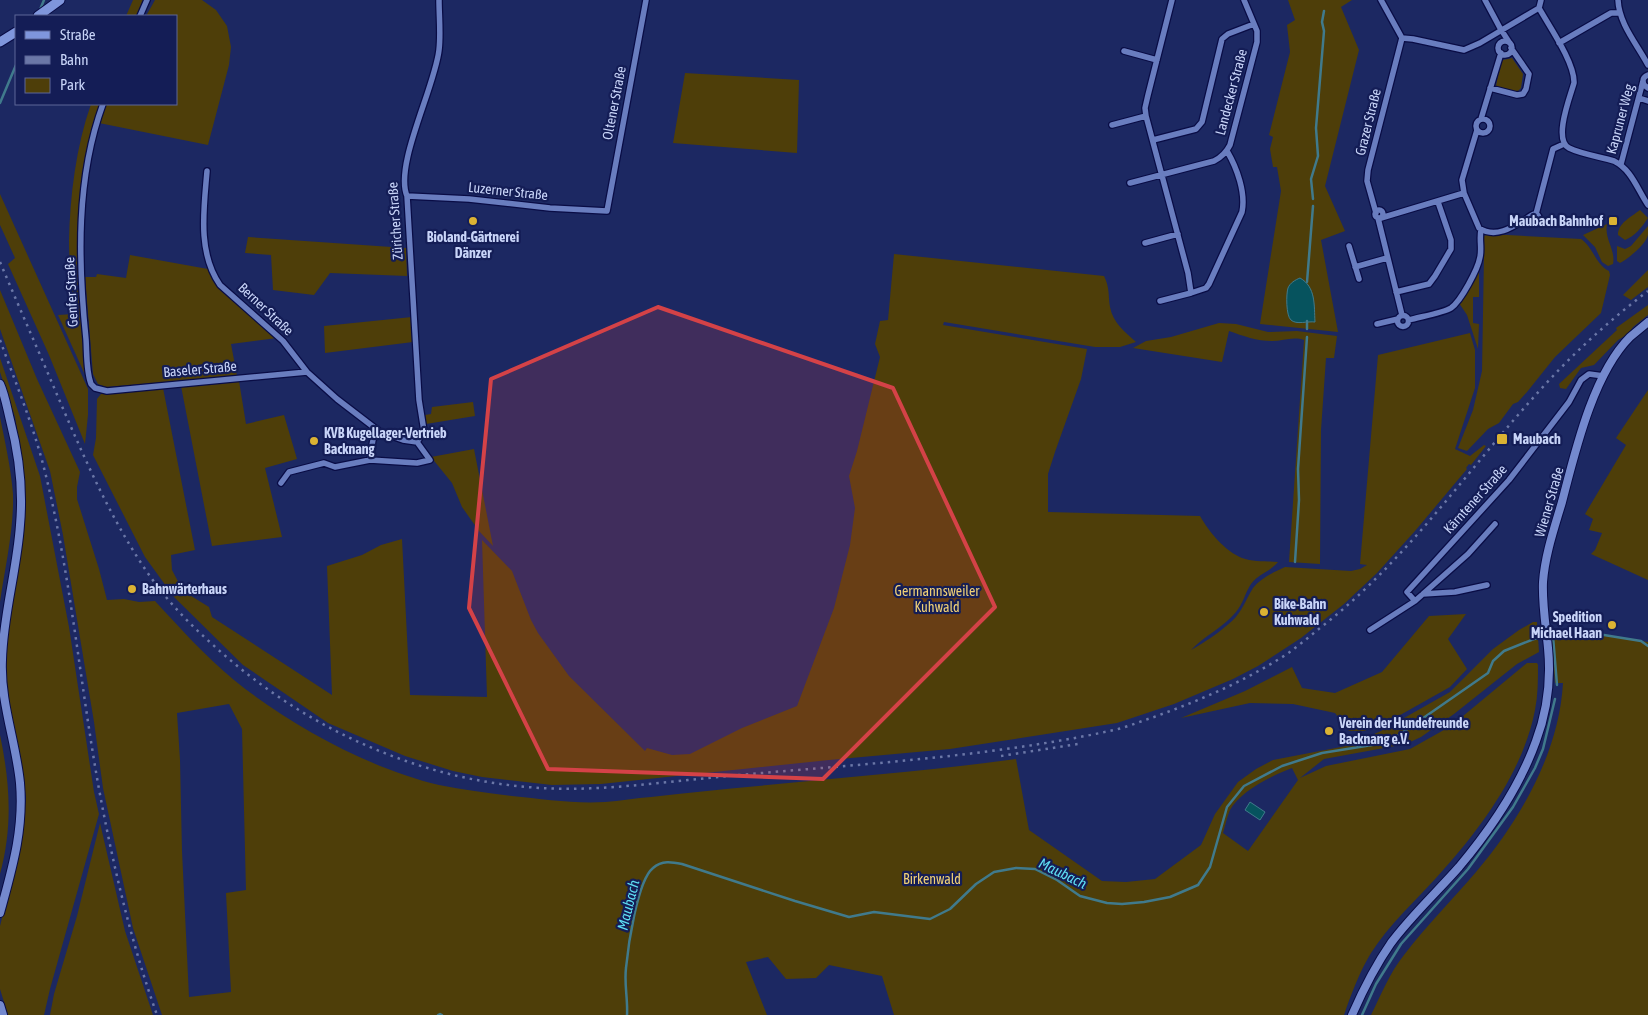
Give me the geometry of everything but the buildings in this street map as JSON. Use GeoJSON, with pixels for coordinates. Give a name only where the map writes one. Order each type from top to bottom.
{"type":"FeatureCollection","features":[{"type":"Feature","properties":{"kind":"main road"},"geometry":{"type":"LineString","coordinates":[[39,15],[60,0]]}},
{"type":"Feature","properties":{"kind":"main road"},"geometry":{"type":"LineString","coordinates":[[0,42],[15,33]]}},
{"type":"Feature","properties":{"kind":"street"},"geometry":{"type":"LineString","coordinates":[[140,15],[147,0]]}},
{"type":"Feature","properties":{"kind":"street","name":"Züricher Straße"},"geometry":{"type":"LineString","coordinates":[[417,442],[424,431],[419,400],[407,196],[404,182],[408,153],[430,87],[439,50],[439,0]]}},
{"type":"Feature","properties":{"kind":"street","name":"Oltener Straße"},"geometry":{"type":"LineString","coordinates":[[607,211],[646,0]]}},
{"type":"Feature","properties":{"kind":"street"},"geometry":{"type":"LineString","coordinates":[[1172,0],[1145,108],[1188,274],[1191,293]]}},
{"type":"Feature","properties":{"kind":"street","name":"Landecker Straße"},"geometry":{"type":"LineString","coordinates":[[1130,183],[1214,161],[1222,157],[1227,151],[1257,42],[1257,31],[1244,0]]}},
{"type":"Feature","properties":{"kind":"street"},"geometry":{"type":"LineString","coordinates":[[1381,0],[1402,38],[1464,50],[1480,43],[1539,8]]}},
{"type":"Feature","properties":{"kind":"street"},"geometry":{"type":"LineString","coordinates":[[1485,0],[1501,31],[1529,74],[1526,90],[1523,94],[1517,95],[1490,88]]}},
{"type":"Feature","properties":{"kind":"street"},"geometry":{"type":"LineString","coordinates":[[1541,0],[1539,8],[1559,43],[1574,76],[1574,83],[1562,127],[1564,144],[1570,149],[1621,164],[1629,173],[1648,205]]}},
{"type":"Feature","properties":{"kind":"street"},"geometry":{"type":"LineString","coordinates":[[1618,0],[1619,13],[1648,64]]}},
{"type":"Feature","properties":{"kind":"street"},"geometry":{"type":"LineString","coordinates":[[1559,43],[1611,13],[1619,13]]}},
{"type":"Feature","properties":{"kind":"street"},"geometry":{"type":"LineString","coordinates":[[1152,140],[1196,129],[1202,122],[1222,38],[1254,24]]}},
{"type":"Feature","properties":{"kind":"street","name":"Grazer Straße"},"geometry":{"type":"LineString","coordinates":[[1400,317],[1378,216],[1367,182],[1368,170],[1402,38]]}},
{"type":"Feature","properties":{"kind":"street"},"geometry":{"type":"LineString","coordinates":[[1400,317],[1398,324],[1403,326],[1408,324],[1409,320],[1450,309],[1460,298],[1475,271],[1481,256],[1479,238],[1481,230],[1464,193],[1462,180],[1477,130],[1476,123],[1480,119],[1501,53],[1498,49],[1500,43],[1505,41],[1510,45]]}},
{"type":"Feature","properties":{"kind":"street"},"geometry":{"type":"LineString","coordinates":[[1501,53],[1507,54],[1510,45]]}},
{"type":"Feature","properties":{"kind":"street"},"geometry":{"type":"LineString","coordinates":[[1124,51],[1157,60]]}},
{"type":"Feature","properties":{"kind":"street"},"geometry":{"type":"LineString","coordinates":[[1648,75],[1644,77],[1643,81],[1644,85],[1648,88]]}},
{"type":"Feature","properties":{"kind":"street","name":"Kapruner Weg"},"geometry":{"type":"LineString","coordinates":[[1621,164],[1643,81]]}},
{"type":"Feature","properties":{"kind":"street"},"geometry":{"type":"LineString","coordinates":[[1638,98],[1648,101]]}},
{"type":"Feature","properties":{"kind":"street","name":"Genfer Straße"},"geometry":{"type":"LineString","coordinates":[[96,388],[90,382],[82,290],[81,226],[84,192],[95,127],[102,105]]}},
{"type":"Feature","properties":{"kind":"street"},"geometry":{"type":"LineString","coordinates":[[1112,125],[1146,116]]}},
{"type":"Feature","properties":{"kind":"street"},"geometry":{"type":"LineString","coordinates":[[1477,130],[1485,132],[1490,127],[1487,120],[1480,119]]}},
{"type":"Feature","properties":{"kind":"street"},"geometry":{"type":"LineString","coordinates":[[1481,230],[1505,232],[1534,214],[1553,149],[1564,144]]}},
{"type":"Feature","properties":{"kind":"street"},"geometry":{"type":"LineString","coordinates":[[1160,301],[1206,288],[1210,284],[1242,212],[1243,204],[1240,185],[1233,162],[1227,151]]}},
{"type":"Feature","properties":{"kind":"street","name":"Berner Straße"},"geometry":{"type":"LineString","coordinates":[[207,171],[203,225],[209,264],[220,285],[283,341],[307,372],[337,399],[380,432],[403,440],[417,442]]}},
{"type":"Feature","properties":{"kind":"street"},"geometry":{"type":"LineString","coordinates":[[1378,216],[1438,202],[1464,193]]}},
{"type":"Feature","properties":{"kind":"street","name":"Luzerner Straße"},"geometry":{"type":"LineString","coordinates":[[407,196],[469,199],[550,208],[607,211]]}},
{"type":"Feature","properties":{"kind":"street"},"geometry":{"type":"LineString","coordinates":[[1396,292],[1429,284],[1441,267],[1450,249],[1451,240],[1438,202]]}},
{"type":"Feature","properties":{"kind":"street"},"geometry":{"type":"LineString","coordinates":[[1145,242],[1178,234]]}},
{"type":"Feature","properties":{"kind":"street"},"geometry":{"type":"LineString","coordinates":[[1349,246],[1359,279]]}},
{"type":"Feature","properties":{"kind":"street"},"geometry":{"type":"LineString","coordinates":[[1355,267],[1387,258]]}},
{"type":"Feature","properties":{"kind":"street"},"geometry":{"type":"LineString","coordinates":[[1377,324],[1400,317],[1407,317],[1409,320]]}},
{"type":"Feature","properties":{"kind":"street","name":"Wiener Straße"},"geometry":{"type":"LineString","coordinates":[[1352,1015],[1368,980],[1392,942],[1474,848],[1493,821],[1524,769],[1537,739],[1545,711],[1549,682],[1543,583],[1547,555],[1588,412],[1604,376],[1624,344],[1648,322]]}},
{"type":"Feature","properties":{"kind":"street","name":"Baseler Straße"},"geometry":{"type":"LineString","coordinates":[[96,388],[107,390],[307,372]]}},
{"type":"Feature","properties":{"kind":"street","name":"Kärntener Straße"},"geometry":{"type":"LineString","coordinates":[[1415,601],[1407,592],[1512,478],[1568,402],[1581,380],[1589,374],[1604,376]]}},
{"type":"Feature","properties":{"kind":"street"},"geometry":{"type":"LineString","coordinates":[[0,384],[14,433],[20,488],[20,525],[2,660],[3,695],[20,782],[21,813],[19,840],[0,913]]}},
{"type":"Feature","properties":{"kind":"street"},"geometry":{"type":"LineString","coordinates":[[370,460],[373,439],[380,432]]}},
{"type":"Feature","properties":{"kind":"street"},"geometry":{"type":"LineString","coordinates":[[281,484],[289,472],[324,463],[335,467],[370,460],[416,462],[430,460],[417,442]]}},
{"type":"Feature","properties":{"kind":"street"},"geometry":{"type":"LineString","coordinates":[[1370,630],[1415,601],[1468,554],[1496,524]]}},
{"type":"Feature","properties":{"kind":"street"},"geometry":{"type":"LineString","coordinates":[[1423,594],[1455,592],[1486,586]]}},
{"type":"Feature","properties":{"kind":"street"},"geometry":{"type":"LineString","coordinates":[[0,1005],[3,1015]]}},
{"type":"Feature","properties":{"kind":"highlighted area"},"geometry":{"type":"Polygon","coordinates":[[[658,307],[893,388],[995,607],[823,779],[548,769],[469,608],[491,379],[658,307]]]}},
{"type":"Feature","properties":{"kind":"green space"},"geometry":{"type":"Polygon","coordinates":[[[133,0],[143,0],[136,15],[126,15],[133,0]]]}},
{"type":"Feature","properties":{"kind":"green space"},"geometry":{"type":"Polygon","coordinates":[[[155,0],[202,0],[216,10],[227,26],[231,47],[229,65],[208,145],[99,123],[106,105],[178,105],[178,15],[147,15],[155,0]]]}},
{"type":"Feature","properties":{"kind":"green space"},"geometry":{"type":"Polygon","coordinates":[[[1288,0],[1352,0],[1341,7],[1359,50],[1325,186],[1345,231],[1321,240],[1338,332],[1260,324],[1281,191],[1277,167],[1273,167],[1270,149],[1273,137],[1269,135],[1290,52],[1287,25],[1295,20],[1288,0]]]}},
{"type":"Feature","properties":{"kind":"green space"},"geometry":{"type":"Polygon","coordinates":[[[1512,58],[1523,74],[1521,88],[1516,93],[1497,88],[1496,86],[1500,64],[1503,60],[1512,58]]]}},
{"type":"Feature","properties":{"kind":"green space"},"geometry":{"type":"Polygon","coordinates":[[[685,73],[799,80],[797,153],[673,143],[685,73]]]}},
{"type":"Feature","properties":{"kind":"green space"},"geometry":{"type":"Polygon","coordinates":[[[91,105],[100,105],[83,170],[79,204],[78,274],[86,377],[58,315],[74,314],[69,250],[71,206],[75,171],[91,105]]]}},
{"type":"Feature","properties":{"kind":"green space"},"geometry":{"type":"Polygon","coordinates":[[[0,194],[88,389],[85,444],[49,355],[8,264],[15,258],[0,225],[0,194]]]}},
{"type":"Feature","properties":{"kind":"green space"},"geometry":{"type":"Polygon","coordinates":[[[1640,210],[1648,218],[1638,231],[1625,240],[1618,235],[1620,227],[1640,210]]]}},
{"type":"Feature","properties":{"kind":"green space"},"geometry":{"type":"Polygon","coordinates":[[[1607,224],[1607,235],[1613,254],[1613,264],[1608,266],[1602,262],[1595,247],[1583,235],[1607,224]]]}},
{"type":"Feature","properties":{"kind":"green space"},"geometry":{"type":"Polygon","coordinates":[[[1648,226],[1647,239],[1640,247],[1620,263],[1617,261],[1617,246],[1625,249],[1631,246],[1648,226]]]}},
{"type":"Feature","properties":{"kind":"green space"},"geometry":{"type":"Polygon","coordinates":[[[1489,234],[1581,239],[1604,268],[1609,271],[1610,275],[1601,313],[1555,357],[1527,392],[1518,402],[1513,404],[1499,423],[1488,429],[1467,451],[1458,448],[1473,410],[1482,371],[1484,255],[1482,239],[1489,234]]]}},
{"type":"Feature","properties":{"kind":"green space"},"geometry":{"type":"Polygon","coordinates":[[[248,237],[406,248],[407,276],[330,273],[314,295],[273,290],[271,255],[245,253],[248,237]]]}},
{"type":"Feature","properties":{"kind":"green space","name":"Germannsweiler Kuhwald"},"geometry":{"type":"Polygon","coordinates":[[[894,254],[1104,276],[1114,318],[1120,327],[1136,342],[1120,347],[1095,347],[944,322],[943,325],[1087,349],[1081,379],[1048,474],[1048,512],[1200,516],[1218,540],[1236,555],[1251,560],[1278,562],[1254,581],[1238,609],[1231,617],[1191,650],[1212,637],[1232,621],[1241,610],[1256,584],[1276,571],[1285,567],[1351,571],[1367,565],[1360,564],[1378,355],[1470,333],[1475,350],[1475,388],[1455,449],[1470,456],[1484,445],[1486,446],[1471,465],[1469,464],[1467,469],[1415,531],[1377,573],[1344,604],[1301,638],[1258,666],[1233,679],[1174,704],[1117,723],[950,749],[601,784],[552,785],[482,777],[453,771],[405,756],[328,723],[243,665],[174,597],[145,557],[93,455],[96,438],[97,399],[101,394],[163,388],[195,550],[171,555],[172,570],[183,591],[209,607],[212,617],[332,695],[327,566],[362,555],[381,545],[402,539],[410,695],[487,697],[482,540],[512,571],[538,633],[569,676],[645,751],[647,748],[672,755],[690,754],[742,728],[797,706],[834,608],[850,545],[855,508],[849,476],[880,357],[875,344],[880,321],[888,320],[894,254]]]}},
{"type":"Feature","properties":{"kind":"green space"},"geometry":{"type":"Polygon","coordinates":[[[130,255],[208,269],[212,277],[277,338],[231,344],[237,376],[106,387],[98,384],[93,374],[85,277],[96,277],[97,274],[126,278],[130,255]]]}},
{"type":"Feature","properties":{"kind":"green space"},"geometry":{"type":"Polygon","coordinates":[[[1648,270],[1648,287],[1631,300],[1623,295],[1648,270]]]}},
{"type":"Feature","properties":{"kind":"green space"},"geometry":{"type":"Polygon","coordinates":[[[1477,272],[1479,273],[1479,297],[1473,297],[1473,323],[1479,324],[1478,349],[1467,315],[1459,303],[1477,272]]]}},
{"type":"Feature","properties":{"kind":"green space","name":"Birkenwald"},"geometry":{"type":"Polygon","coordinates":[[[0,290],[37,379],[80,472],[77,499],[107,600],[155,601],[223,671],[279,713],[358,756],[385,768],[439,785],[485,793],[547,800],[605,802],[1016,759],[1029,830],[1102,881],[1126,882],[1155,879],[1201,845],[1215,814],[1238,782],[1256,769],[1273,760],[1346,746],[1381,731],[1450,692],[1493,649],[1519,630],[1533,622],[1537,622],[1539,652],[1517,664],[1454,714],[1421,737],[1406,744],[1324,759],[1300,778],[1326,766],[1410,749],[1451,726],[1527,663],[1537,663],[1538,665],[1535,710],[1520,756],[1497,800],[1468,841],[1378,943],[1363,967],[1344,1015],[894,1015],[882,976],[829,965],[816,978],[786,979],[768,957],[746,962],[767,1015],[162,1015],[133,928],[103,788],[63,535],[50,471],[0,329],[0,290]],[[229,704],[177,713],[189,997],[231,992],[226,893],[246,890],[242,729],[229,704]],[[1292,768],[1267,779],[1241,796],[1230,810],[1223,833],[1248,851],[1298,780],[1292,768]]]}},
{"type":"Feature","properties":{"kind":"green space"},"geometry":{"type":"Polygon","coordinates":[[[1648,305],[1648,315],[1633,327],[1628,334],[1618,340],[1594,365],[1581,368],[1566,389],[1560,388],[1559,384],[1617,330],[1616,328],[1648,305]]]}},
{"type":"Feature","properties":{"kind":"green space"},"geometry":{"type":"Polygon","coordinates":[[[412,317],[413,342],[325,353],[324,326],[412,317]]]}},
{"type":"Feature","properties":{"kind":"green space"},"geometry":{"type":"Polygon","coordinates":[[[1219,323],[1236,324],[1268,332],[1297,331],[1337,336],[1334,358],[1326,358],[1321,430],[1320,564],[1289,562],[1304,340],[1296,338],[1272,341],[1261,340],[1229,331],[1222,362],[1133,348],[1146,341],[1171,337],[1219,323]]]}},
{"type":"Feature","properties":{"kind":"green space"},"geometry":{"type":"Polygon","coordinates":[[[0,358],[40,476],[69,627],[99,814],[44,1015],[8,1015],[0,989],[0,926],[22,839],[26,797],[6,695],[5,660],[23,524],[25,489],[15,417],[0,372],[0,358]]]}},
{"type":"Feature","properties":{"kind":"green space"},"geometry":{"type":"Polygon","coordinates":[[[239,381],[246,424],[284,415],[297,459],[265,468],[282,537],[212,546],[181,386],[239,381]]]}},
{"type":"Feature","properties":{"kind":"green space"},"geometry":{"type":"Polygon","coordinates":[[[1648,390],[1648,580],[1591,554],[1595,550],[1602,533],[1589,530],[1593,519],[1585,514],[1626,445],[1616,438],[1648,390]]]}},
{"type":"Feature","properties":{"kind":"green space"},"geometry":{"type":"Polygon","coordinates":[[[473,402],[475,416],[426,424],[425,415],[431,414],[432,407],[473,402]]]}},
{"type":"Feature","properties":{"kind":"green space"},"geometry":{"type":"Polygon","coordinates":[[[0,417],[9,465],[13,508],[11,535],[0,602],[0,417]]]}},
{"type":"Feature","properties":{"kind":"green space"},"geometry":{"type":"Polygon","coordinates":[[[474,449],[493,546],[479,531],[462,507],[452,483],[431,457],[474,449]]]}},
{"type":"Feature","properties":{"kind":"green space"},"geometry":{"type":"Polygon","coordinates":[[[1466,614],[1448,639],[1467,669],[1450,687],[1386,723],[1364,731],[1349,731],[1335,713],[1293,704],[1250,703],[1181,718],[1245,691],[1292,667],[1302,688],[1335,693],[1382,672],[1429,616],[1466,614]]]}},
{"type":"Feature","properties":{"kind":"green space"},"geometry":{"type":"Polygon","coordinates":[[[1551,631],[1585,631],[1648,642],[1648,1015],[1371,1015],[1394,969],[1421,934],[1492,852],[1522,808],[1535,784],[1554,735],[1563,683],[1555,683],[1551,631]]]}},
{"type":"Feature","properties":{"kind":"green space"},"geometry":{"type":"Polygon","coordinates":[[[0,735],[9,804],[7,839],[0,874],[0,735]]]}},
{"type":"Feature","properties":{"kind":"green space"},"geometry":{"type":"Polygon","coordinates":[[[100,823],[125,931],[153,1015],[50,1015],[100,823]]]}},
{"type":"Feature","properties":{"kind":"shaded area"},"geometry":{"type":"Polygon","coordinates":[[[1300,278],[1312,291],[1315,322],[1296,322],[1289,318],[1287,305],[1288,288],[1300,278]]]}},
{"type":"Feature","properties":{"kind":"shaded area"},"geometry":{"type":"Polygon","coordinates":[[[1250,802],[1265,812],[1260,820],[1245,810],[1250,802]]]}},
{"type":"Feature","properties":{"kind":"waterway"},"geometry":{"type":"LineString","coordinates":[[39,12],[44,0]]}},
{"type":"Feature","properties":{"kind":"waterway"},"geometry":{"type":"LineString","coordinates":[[1313,199],[1311,179],[1318,156],[1316,128],[1324,11]]}},
{"type":"Feature","properties":{"kind":"waterway"},"geometry":{"type":"LineString","coordinates":[[0,103],[15,67]]}},
{"type":"Feature","properties":{"kind":"waterway"},"geometry":{"type":"LineString","coordinates":[[1307,282],[1313,206]]}},
{"type":"Feature","properties":{"kind":"waterway"},"geometry":{"type":"LineString","coordinates":[[1307,321],[1307,329]]}},
{"type":"Feature","properties":{"kind":"waterway"},"geometry":{"type":"LineString","coordinates":[[1295,562],[1299,500],[1298,469],[1307,337]]}},
{"type":"Feature","properties":{"kind":"waterway","name":"Maubach"},"geometry":{"type":"LineString","coordinates":[[627,1015],[626,974],[634,915],[647,875],[660,864],[671,862],[682,864],[849,917],[874,912],[930,919],[950,909],[976,884],[994,872],[1016,868],[1035,869],[1057,880],[1080,896],[1107,903],[1144,902],[1170,897],[1198,885],[1210,867],[1227,807],[1244,786],[1282,766],[1322,753],[1372,745],[1393,739],[1488,673],[1493,661],[1504,651],[1534,639],[1573,630],[1641,641],[1648,646]]}},
{"type":"Feature","properties":{"kind":"waterway"},"geometry":{"type":"LineString","coordinates":[[1553,636],[1557,685]]}},
{"type":"Feature","properties":{"kind":"waterway"},"geometry":{"type":"LineString","coordinates":[[1362,1015],[1376,984],[1401,944],[1468,869],[1513,807],[1535,768],[1543,749],[1555,699]]}},
{"type":"Feature","properties":{"kind":"waterway","name":"Maubach"},"geometry":{"type":"LineString","coordinates":[[438,1015],[442,1015]]}},
{"type":"Feature","properties":{"kind":"railway"},"geometry":{"type":"LineString","coordinates":[[0,262],[77,440],[118,525],[158,587],[174,607],[202,635],[247,674],[284,701],[323,724],[364,744],[407,761],[450,774],[495,783],[559,789],[633,786],[975,753],[1045,743],[1119,729],[1206,697],[1255,673],[1287,654],[1350,603],[1406,547],[1560,369],[1602,328],[1648,291]]}},
{"type":"Feature","properties":{"kind":"railway"},"geometry":{"type":"LineString","coordinates":[[0,340],[30,422],[45,472],[62,551],[92,749],[110,846],[131,931],[157,1015]]}},
{"type":"Feature","properties":{"kind":"railway"},"geometry":{"type":"LineString","coordinates":[[1001,756],[1078,744]]}},
{"type":"Feature","properties":{"kind":"place","name":"Bioland-Gärtnerei Dänzer"},"geometry":{"type":"Point","coordinates":[473,221]}},
{"type":"Feature","properties":{"kind":"place","name":"Maubach Bahnhof"},"geometry":{"type":"Point","coordinates":[1613,221]}},
{"type":"Feature","properties":{"kind":"place","name":"Maubach"},"geometry":{"type":"Point","coordinates":[1502,439]}},
{"type":"Feature","properties":{"kind":"place","name":"KVB Kugellager-Vertrieb Backnang"},"geometry":{"type":"Point","coordinates":[314,441]}},
{"type":"Feature","properties":{"kind":"place","name":"Bahnwärterhaus"},"geometry":{"type":"Point","coordinates":[132,589]}},
{"type":"Feature","properties":{"kind":"place","name":"Bike-Bahn Kuhwald"},"geometry":{"type":"Point","coordinates":[1264,612]}},
{"type":"Feature","properties":{"kind":"place","name":"Spedition Michael Haan"},"geometry":{"type":"Point","coordinates":[1612,625]}},
{"type":"Feature","properties":{"kind":"place","name":"Verein der Hundefreunde Backnang e.V."},"geometry":{"type":"Point","coordinates":[1329,731]}}]}
